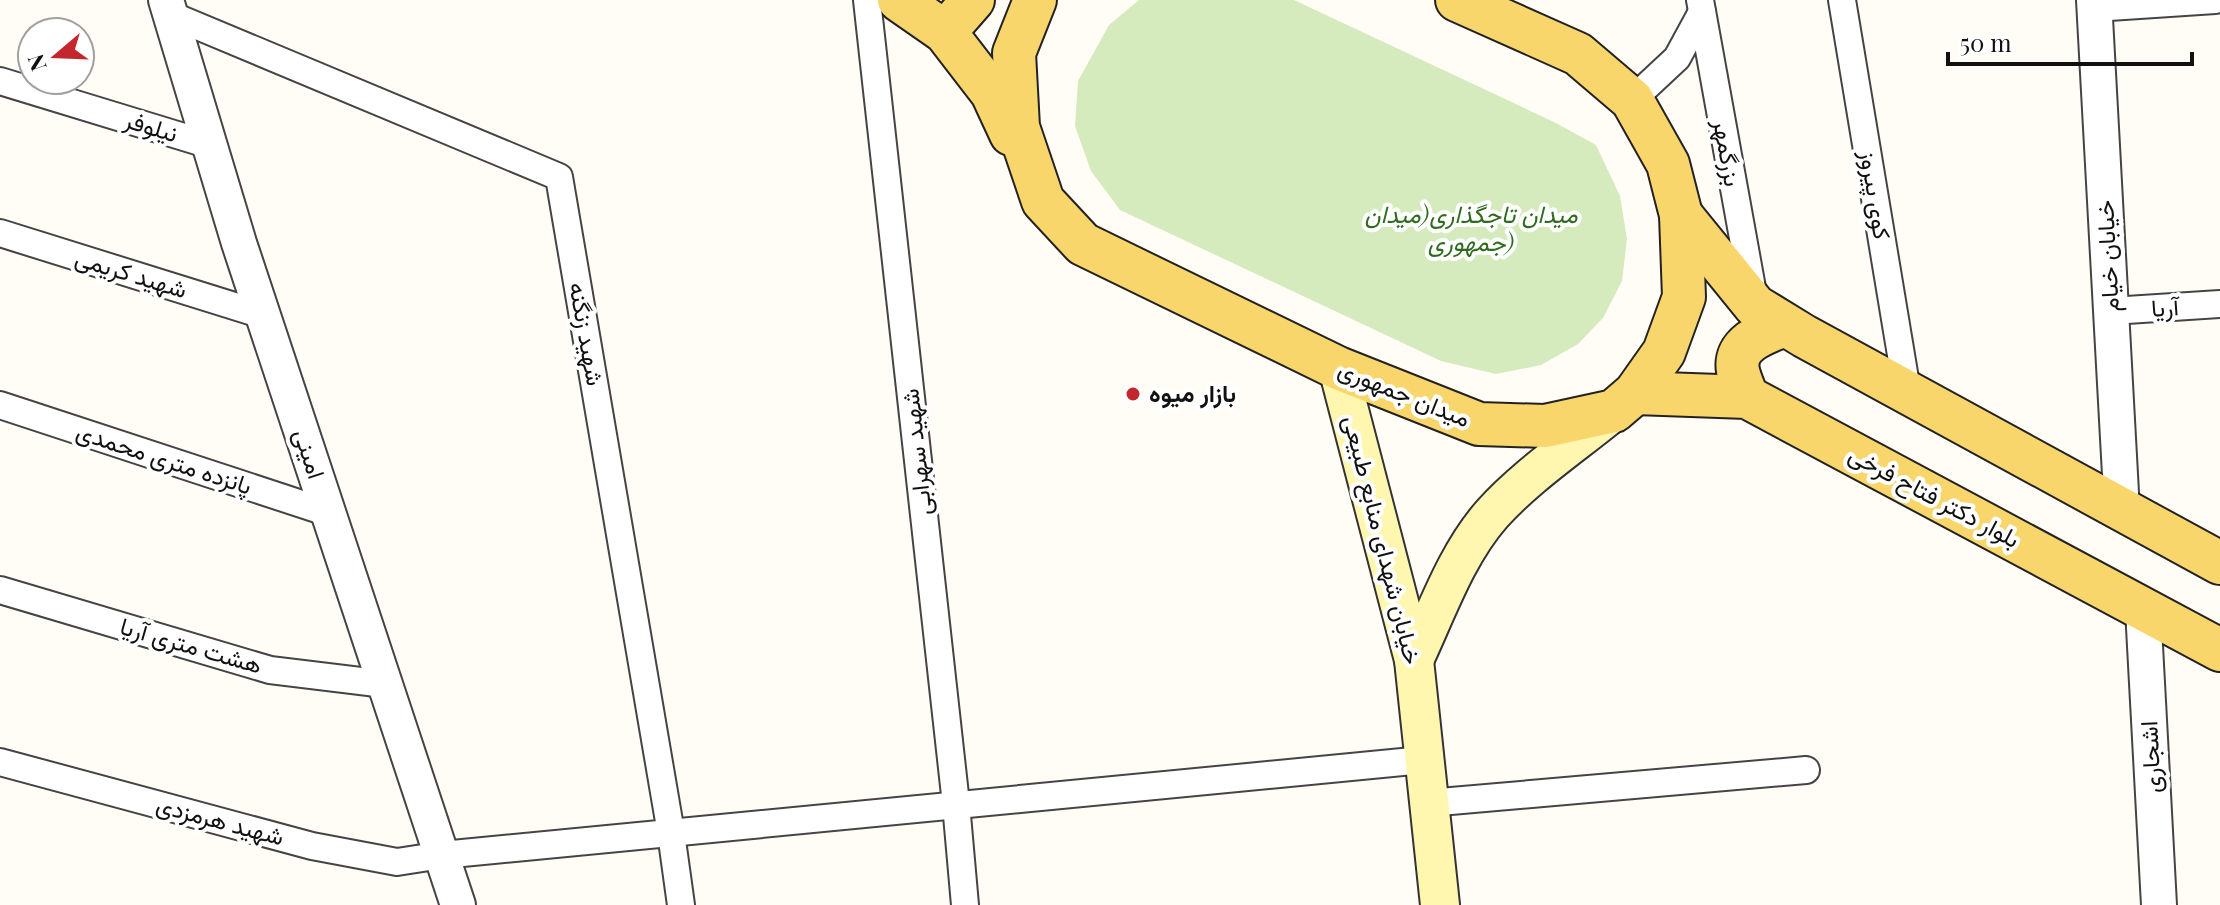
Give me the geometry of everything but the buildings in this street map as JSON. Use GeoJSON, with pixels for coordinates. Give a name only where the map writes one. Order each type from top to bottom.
{"type":"FeatureCollection","features":[{"type":"Feature","properties":{"kind":"main road"},"geometry":{"type":"LineString","coordinates":[[899,0],[945,32],[992,93],[1043,201]]}},
{"type":"Feature","properties":{"kind":"main road"},"geometry":{"type":"LineString","coordinates":[[945,32],[973,0]]}},
{"type":"Feature","properties":{"kind":"main road","name":"میدان جمهوری"},"geometry":{"type":"LineString","coordinates":[[1035,0],[1014,53],[1018,127],[1043,201],[1083,244],[1338,368],[1479,424],[1545,426],[1624,402]]}},
{"type":"Feature","properties":{"kind":"main road"},"geometry":{"type":"LineString","coordinates":[[1414,660],[1462,556],[1491,515],[1521,486],[1624,402],[1664,352],[1684,297],[1681,215],[1668,164],[1632,100],[1578,54],[1457,0]]}},
{"type":"Feature","properties":{"kind":"main road"},"geometry":{"type":"LineString","coordinates":[[1681,215],[1770,316],[2220,563]]}},
{"type":"Feature","properties":{"kind":"main road"},"geometry":{"type":"LineString","coordinates":[[1747,397],[1738,360],[1770,316]]}},
{"type":"Feature","properties":{"kind":"main road","name":"خیابان شهدای منابع طبیعی"},"geometry":{"type":"LineString","coordinates":[[1338,368],[1414,660],[1440,905]]}},
{"type":"Feature","properties":{"kind":"main road","name":"بلوار دکتر فتاح فرخی"},"geometry":{"type":"LineString","coordinates":[[1624,402],[1747,397],[2220,650]]}},
{"type":"Feature","properties":{"kind":"street","name":"شهید سهرابی"},"geometry":{"type":"LineString","coordinates":[[867,0],[965,905]]}},
{"type":"Feature","properties":{"kind":"street","name":"کوی پیروز"},"geometry":{"type":"LineString","coordinates":[[1842,0],[1907,391]]}},
{"type":"Feature","properties":{"kind":"street"},"geometry":{"type":"LineString","coordinates":[[2094,4],[2215,0]]}},
{"type":"Feature","properties":{"kind":"street","name":"خیابان خیام"},"geometry":{"type":"LineString","coordinates":[[2094,4],[2122,511]]}},
{"type":"Feature","properties":{"kind":"street"},"geometry":{"type":"LineString","coordinates":[[1632,100],[1677,58],[1701,6]]}},
{"type":"Feature","properties":{"kind":"street","name":"بزرگمهر"},"geometry":{"type":"LineString","coordinates":[[1701,6],[1770,316]]}},
{"type":"Feature","properties":{"kind":"street","name":"امینی"},"geometry":{"type":"LineString","coordinates":[[169,8],[263,315],[458,905]]}},
{"type":"Feature","properties":{"kind":"street","name":"شهید زنگنه"},"geometry":{"type":"LineString","coordinates":[[169,8],[559,177],[681,905]]}},
{"type":"Feature","properties":{"kind":"street","name":"نیلوفر"},"geometry":{"type":"LineString","coordinates":[[0,81],[210,145]]}},
{"type":"Feature","properties":{"kind":"street","name":"شهید کریمی"},"geometry":{"type":"LineString","coordinates":[[0,233],[263,315]]}},
{"type":"Feature","properties":{"kind":"street","name":"آریا"},"geometry":{"type":"LineString","coordinates":[[2111,311],[2220,304]]}},
{"type":"Feature","properties":{"kind":"street","name":"پانزده متری محمدی"},"geometry":{"type":"LineString","coordinates":[[0,405],[329,513]]}},
{"type":"Feature","properties":{"kind":"street","name":"هشت متری آریا"},"geometry":{"type":"LineString","coordinates":[[0,590],[270,670],[385,684]]}},
{"type":"Feature","properties":{"kind":"street","name":"اشجاری"},"geometry":{"type":"LineString","coordinates":[[2143,609],[2153,905]]}},
{"type":"Feature","properties":{"kind":"street","name":"شهید هرمزدی"},"geometry":{"type":"LineString","coordinates":[[0,762],[312,846],[397,862],[442,855],[1423,760]]}},
{"type":"Feature","properties":{"kind":"street"},"geometry":{"type":"LineString","coordinates":[[1428,803],[1806,770]]}},
{"type":"Feature","properties":{"kind":"green space","name":"میدان تاجگذاری(میدان جمهوری)"},"geometry":{"type":"Polygon","coordinates":[[[1139,0],[1294,0],[1554,122],[1596,145],[1620,196],[1627,239],[1622,281],[1603,318],[1578,344],[1541,365],[1496,374],[1441,361],[1120,210],[1091,171],[1075,126],[1078,81],[1109,25],[1139,0]]]}},
{"type":"Feature","properties":{"kind":"place","name":"بازار میوه"},"geometry":{"type":"Point","coordinates":[1133,394]}}]}
